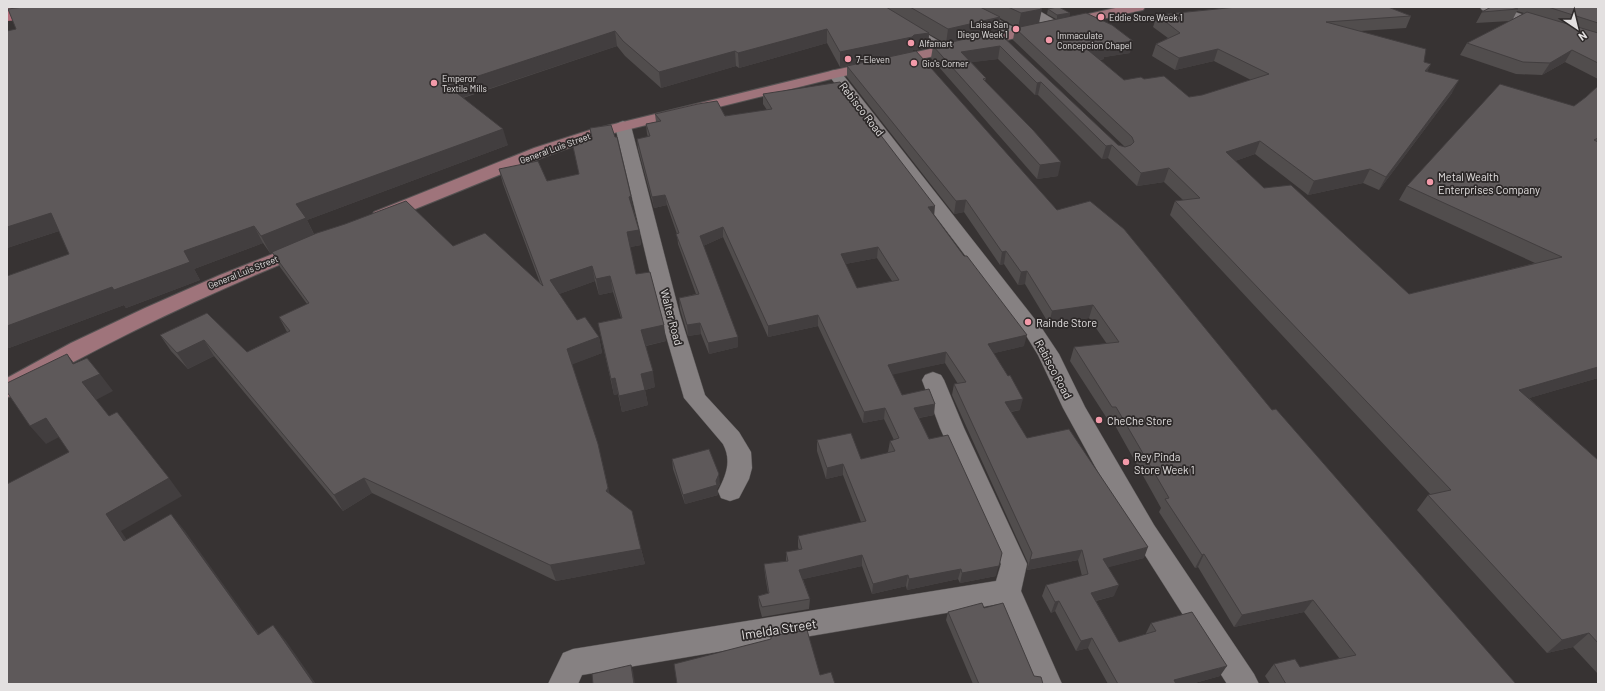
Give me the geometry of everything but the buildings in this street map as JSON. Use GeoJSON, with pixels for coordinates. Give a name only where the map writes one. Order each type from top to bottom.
{"type":"FeatureCollection","features":[{"type":"Feature","properties":{"kind":"main road","name":"General Luis Street"},"geometry":{"type":"LineString","coordinates":[[367,222],[540,152],[596,133],[835,74],[923,60],[942,49],[1008,39],[1053,25],[1138,7]]}},
{"type":"Feature","properties":{"kind":"main road","name":"General Luis Street"},"geometry":{"type":"LineString","coordinates":[[7,389],[97,339],[151,312],[221,281],[316,243]]}},
{"type":"Feature","properties":{"kind":"street"},"geometry":{"type":"LineString","coordinates":[[873,7],[942,49]]}},
{"type":"Feature","properties":{"kind":"street"},"geometry":{"type":"LineString","coordinates":[[964,7],[1008,39]]}},
{"type":"Feature","properties":{"kind":"street"},"geometry":{"type":"LineString","coordinates":[[1024,7],[1053,25]]}},
{"type":"Feature","properties":{"kind":"street"},"geometry":{"type":"LineString","coordinates":[[1486,7],[1598,42]]}},
{"type":"Feature","properties":{"kind":"street","name":"Rebisco Road"},"geometry":{"type":"LineString","coordinates":[[835,74],[1034,332],[1048,354],[1074,408],[1141,526],[1244,684]]}},
{"type":"Feature","properties":{"kind":"street","name":"Walter Road"},"geometry":{"type":"LineString","coordinates":[[623,126],[670,315],[695,398],[731,438],[739,452],[740,468],[737,479],[730,491]]}},
{"type":"Feature","properties":{"kind":"street"},"geometry":{"type":"LineString","coordinates":[[933,380],[952,428],[1014,564],[1007,591],[1047,684]]}},
{"type":"Feature","properties":{"kind":"street","name":"Imelda Street"},"geometry":{"type":"LineString","coordinates":[[563,684],[572,663],[1007,591]]}},
{"type":"Feature","properties":{"kind":"waterway"},"geometry":{"type":"LineString","coordinates":[[7,14],[104,7]]}},
{"type":"Feature","properties":{"kind":"place","name":"Eddie Store Week 1"},"geometry":{"type":"Point","coordinates":[1101,17]}},
{"type":"Feature","properties":{"kind":"place","name":"Laisa San Diego Week 1"},"geometry":{"type":"Point","coordinates":[1016,29]}},
{"type":"Feature","properties":{"kind":"place","name":"Immaculate Concepcion Chapel"},"geometry":{"type":"Point","coordinates":[1049,40]}},
{"type":"Feature","properties":{"kind":"place","name":"Alfamart"},"geometry":{"type":"Point","coordinates":[911,43]}},
{"type":"Feature","properties":{"kind":"place","name":"7-Eleven"},"geometry":{"type":"Point","coordinates":[848,59]}},
{"type":"Feature","properties":{"kind":"place","name":"Gio's Corner"},"geometry":{"type":"Point","coordinates":[914,63]}},
{"type":"Feature","properties":{"kind":"place","name":"Emperor Textile Mills"},"geometry":{"type":"Point","coordinates":[434,83]}},
{"type":"Feature","properties":{"kind":"place","name":"Metal Wealth Enterprises Company"},"geometry":{"type":"Point","coordinates":[1430,182]}},
{"type":"Feature","properties":{"kind":"place","name":"Rainde Store"},"geometry":{"type":"Point","coordinates":[1028,322]}},
{"type":"Feature","properties":{"kind":"place","name":"CheChe Store"},"geometry":{"type":"Point","coordinates":[1099,420]}},
{"type":"Feature","properties":{"kind":"place","name":"Rey Pinda Store Week 1"},"geometry":{"type":"Point","coordinates":[1126,462]}}]}
